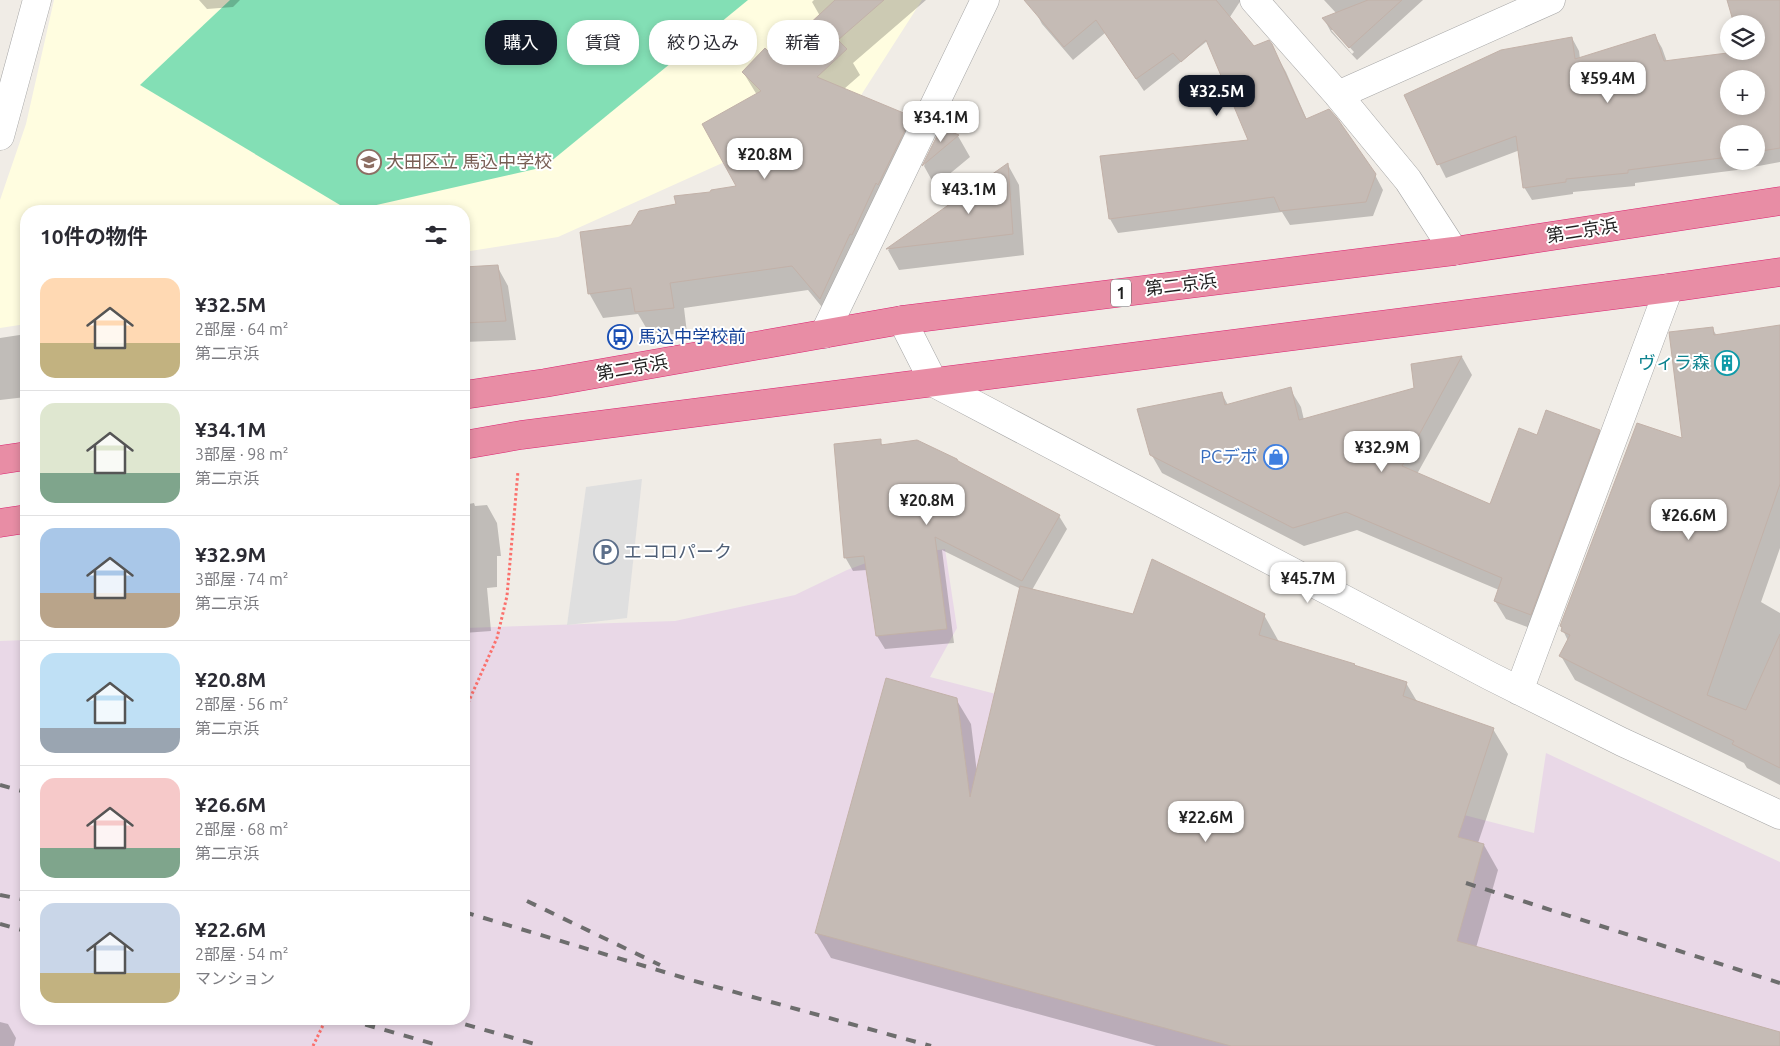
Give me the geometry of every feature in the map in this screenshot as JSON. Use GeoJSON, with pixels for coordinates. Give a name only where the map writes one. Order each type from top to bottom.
{"type":"FeatureCollection","features":[{"type":"Feature","properties":{"kind":"highway","name":"第二京浜"},"geometry":{"type":"LineString","coordinates":[[470,393],[545,383],[902,320],[1454,251],[1780,201]]}},
{"type":"Feature","properties":{"kind":"highway"},"geometry":{"type":"LineString","coordinates":[[470,444],[521,435],[1780,272]]}},
{"type":"Feature","properties":{"kind":"highway"},"geometry":{"type":"LineString","coordinates":[[0,460],[20,457]]}},
{"type":"Feature","properties":{"kind":"highway"},"geometry":{"type":"LineString","coordinates":[[0,522],[20,520]]}},
{"type":"Feature","properties":{"kind":"street"},"geometry":{"type":"LineString","coordinates":[[0,136],[37,0]]}},
{"type":"Feature","properties":{"kind":"street"},"geometry":{"type":"LineString","coordinates":[[824,334],[985,0]]}},
{"type":"Feature","properties":{"kind":"street"},"geometry":{"type":"LineString","coordinates":[[1254,0],[1338,95],[1408,180],[1454,251]]}},
{"type":"Feature","properties":{"kind":"street"},"geometry":{"type":"LineString","coordinates":[[1338,95],[1551,0]]}},
{"type":"Feature","properties":{"kind":"street"},"geometry":{"type":"LineString","coordinates":[[1519,691],[1668,288]]}},
{"type":"Feature","properties":{"kind":"street"},"geometry":{"type":"LineString","coordinates":[[902,320],[934,383],[1519,691],[1622,742],[1780,816]]}},
{"type":"Feature","properties":{"kind":"path"},"geometry":{"type":"LineString","coordinates":[[470,699],[497,638],[508,596],[516,506]]}},
{"type":"Feature","properties":{"kind":"path"},"geometry":{"type":"LineString","coordinates":[[313,1046],[323,1025]]}},
{"type":"Feature","properties":{"kind":"shaded area","name":"大田区立 馬込中学校"},"geometry":{"type":"Polygon","coordinates":[[[54,0],[922,0],[856,103],[558,237],[470,251],[470,205],[20,205],[20,325],[0,328],[0,200],[26,124],[54,0]]]}},
{"type":"Feature","properties":{"kind":"shaded area","name":"エコロパーク"},"geometry":{"type":"Polygon","coordinates":[[[642,479],[627,618],[567,625],[586,487],[642,479]]]}},
{"type":"Feature","properties":{"kind":"shaded area"},"geometry":{"type":"Polygon","coordinates":[[[945,549],[957,628],[930,677],[1534,833],[1546,753],[1780,862],[1780,1046],[0,1046],[0,641],[20,640],[20,1025],[470,1025],[470,628],[675,621],[795,595],[847,570],[874,560],[945,549]]]}},
{"type":"Feature","properties":{"kind":"green space"},"geometry":{"type":"Polygon","coordinates":[[[230,0],[748,0],[724,20],[649,20],[649,65],[669,65],[544,167],[376,205],[340,205],[140,85],[230,0]]]}},
{"type":"Feature","properties":{"kind":"building"},"geometry":{"type":"Polygon","coordinates":[[[835,0],[884,0],[839,39],[839,20],[814,20],[835,0]]]}},
{"type":"Feature","properties":{"kind":"building"},"geometry":{"type":"Polygon","coordinates":[[[1024,0],[1216,0],[1254,46],[1269,40],[1306,119],[1329,109],[1337,118],[1376,174],[1366,202],[1280,211],[1274,197],[1109,219],[1100,156],[1248,140],[1206,40],[1181,62],[1173,53],[1136,79],[1096,20],[1064,47],[1024,0]]]}},
{"type":"Feature","properties":{"kind":"building"},"geometry":{"type":"Polygon","coordinates":[[[1368,0],[1402,0],[1349,48],[1322,18],[1368,0]]]}},
{"type":"Feature","properties":{"kind":"building"},"geometry":{"type":"Polygon","coordinates":[[[1727,0],[1780,0],[1780,148],[1765,150],[1765,125],[1720,125],[1720,158],[1628,170],[1628,173],[1566,179],[1566,182],[1523,188],[1516,136],[1437,165],[1404,95],[1501,50],[1572,37],[1575,59],[1655,34],[1664,61],[1720,54],[1720,60],[1765,60],[1765,15],[1731,15],[1727,0]]]}},
{"type":"Feature","properties":{"kind":"building"},"geometry":{"type":"Polygon","coordinates":[[[839,41],[847,49],[839,56],[839,41]]]}},
{"type":"Feature","properties":{"kind":"building"},"geometry":{"type":"Polygon","coordinates":[[[765,48],[767,50],[767,65],[830,65],[817,77],[906,114],[903,120],[909,115],[912,116],[878,185],[876,183],[852,235],[850,234],[820,299],[792,266],[670,283],[674,308],[635,312],[631,288],[588,294],[580,232],[631,225],[639,211],[676,204],[674,196],[710,192],[711,190],[736,186],[702,124],[761,91],[742,72],[749,65],[757,65],[757,56],[765,48]]]}},
{"type":"Feature","properties":{"kind":"building"},"geometry":{"type":"Polygon","coordinates":[[[941,128],[959,135],[922,166],[941,128]]]}},
{"type":"Feature","properties":{"kind":"building"},"geometry":{"type":"Polygon","coordinates":[[[1008,163],[1013,234],[886,249],[1008,163]]]}},
{"type":"Feature","properties":{"kind":"building"},"geometry":{"type":"Polygon","coordinates":[[[498,265],[506,321],[470,323],[470,267],[498,265]]]}},
{"type":"Feature","properties":{"kind":"building"},"geometry":{"type":"Polygon","coordinates":[[[1780,325],[1780,484],[1707,695],[1746,710],[1780,634],[1780,768],[1732,744],[1734,741],[1559,656],[1570,635],[1561,631],[1562,627],[1560,626],[1637,423],[1682,438],[1669,332],[1713,327],[1714,335],[1780,325]]]}},
{"type":"Feature","properties":{"kind":"building"},"geometry":{"type":"Polygon","coordinates":[[[1462,356],[1402,466],[1490,504],[1519,428],[1537,435],[1546,410],[1600,430],[1531,615],[1494,601],[1502,578],[1346,512],[1293,528],[1150,455],[1137,409],[1222,392],[1225,405],[1291,387],[1299,420],[1414,388],[1411,364],[1462,356]]]}},
{"type":"Feature","properties":{"kind":"building"},"geometry":{"type":"Polygon","coordinates":[[[881,439],[881,445],[917,440],[957,459],[1060,515],[1022,581],[935,537],[947,629],[876,636],[864,556],[844,558],[834,444],[881,439]]]}},
{"type":"Feature","properties":{"kind":"building"},"geometry":{"type":"Polygon","coordinates":[[[1152,559],[1265,614],[1259,635],[1407,682],[1403,696],[1494,728],[1458,837],[1484,844],[1457,941],[1780,1032],[1780,1046],[1231,1046],[815,933],[886,678],[957,698],[970,797],[1020,586],[1133,614],[1152,559]]]}},
{"type":"Feature","properties":{"kind":"railway"},"geometry":{"type":"LineString","coordinates":[[0,785],[20,790]]}},
{"type":"Feature","properties":{"kind":"railway"},"geometry":{"type":"LineString","coordinates":[[1466,883],[1780,983]]}},
{"type":"Feature","properties":{"kind":"railway"},"geometry":{"type":"LineString","coordinates":[[0,895],[20,899]]}},
{"type":"Feature","properties":{"kind":"railway"},"geometry":{"type":"LineString","coordinates":[[527,901],[660,965]]}},
{"type":"Feature","properties":{"kind":"railway"},"geometry":{"type":"LineString","coordinates":[[470,914],[691,980],[931,1046]]}},
{"type":"Feature","properties":{"kind":"railway"},"geometry":{"type":"LineString","coordinates":[[0,924],[20,929]]}},
{"type":"Feature","properties":{"kind":"railway"},"geometry":{"type":"LineString","coordinates":[[367,1025],[441,1046]]}},
{"type":"Feature","properties":{"kind":"railway"},"geometry":{"type":"LineString","coordinates":[[467,1025],[542,1046]]}},
{"type":"Feature","properties":{"kind":"place","name":"大田区立 馬込中学校"},"geometry":{"type":"Point","coordinates":[369,162]}},
{"type":"Feature","properties":{"kind":"place","name":"馬込中学校前"},"geometry":{"type":"Point","coordinates":[620,337]}},
{"type":"Feature","properties":{"kind":"place","name":"ヴィラ森"},"geometry":{"type":"Point","coordinates":[1727,363]}},
{"type":"Feature","properties":{"kind":"place","name":"PCデポ"},"geometry":{"type":"Point","coordinates":[1276,457]}},
{"type":"Feature","properties":{"kind":"place","name":"エコロパーク"},"geometry":{"type":"Point","coordinates":[606,552]}}]}
